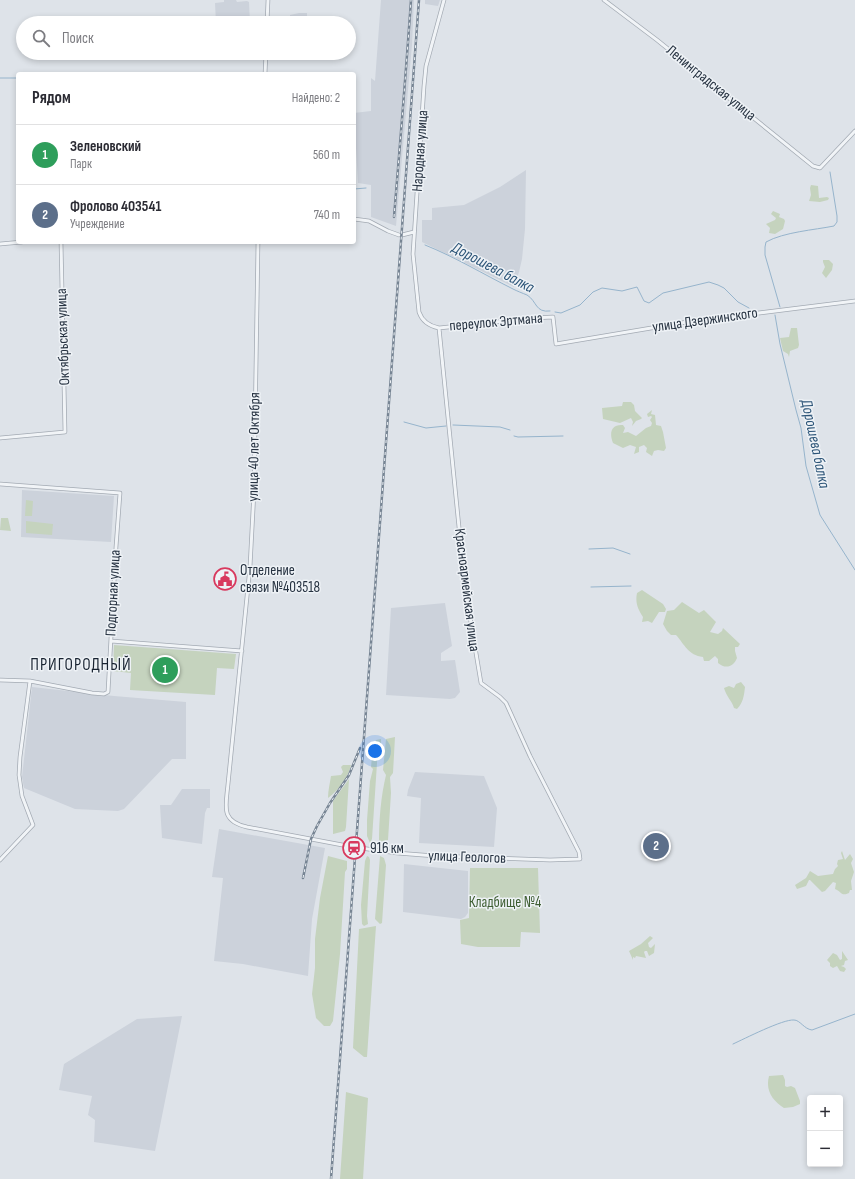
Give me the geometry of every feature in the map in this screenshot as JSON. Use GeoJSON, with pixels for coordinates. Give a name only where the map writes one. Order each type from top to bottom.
{"type":"FeatureCollection","features":[{"type":"Feature","properties":{"kind":"street"},"geometry":{"type":"LineString","coordinates":[[267,16],[268,0]]}},
{"type":"Feature","properties":{"kind":"street","name":"Народная улица"},"geometry":{"type":"LineString","coordinates":[[439,328],[422,320],[418,312],[413,260],[426,66],[444,0]]}},
{"type":"Feature","properties":{"kind":"street","name":"Ленинградская улица"},"geometry":{"type":"LineString","coordinates":[[604,0],[654,38],[809,164],[820,168],[855,131]]}},
{"type":"Feature","properties":{"kind":"street"},"geometry":{"type":"LineString","coordinates":[[265,72],[266,60]]}},
{"type":"Feature","properties":{"kind":"street"},"geometry":{"type":"LineString","coordinates":[[356,219],[369,221],[388,231],[400,235],[414,232]]}},
{"type":"Feature","properties":{"kind":"street"},"geometry":{"type":"LineString","coordinates":[[0,244],[16,243]]}},
{"type":"Feature","properties":{"kind":"street","name":"Октябрьская улица"},"geometry":{"type":"LineString","coordinates":[[0,438],[65,432],[61,244]]}},
{"type":"Feature","properties":{"kind":"street","name":"улица 40 лет Октября"},"geometry":{"type":"LineString","coordinates":[[258,244],[254,491],[250,567],[226,809],[228,817],[240,825],[355,848]]}},
{"type":"Feature","properties":{"kind":"street","name":"улица Дзержинского"},"geometry":{"type":"LineString","coordinates":[[553,317],[556,344],[687,322],[855,302]]}},
{"type":"Feature","properties":{"kind":"street","name":"переулок Эртмана"},"geometry":{"type":"LineString","coordinates":[[439,328],[553,317]]}},
{"type":"Feature","properties":{"kind":"street","name":"Красноармейская улица"},"geometry":{"type":"LineString","coordinates":[[439,328],[465,587],[481,683],[506,703],[530,756],[579,852],[580,859]]}},
{"type":"Feature","properties":{"kind":"street","name":"Подгорная улица"},"geometry":{"type":"LineString","coordinates":[[0,484],[120,493],[108,692],[104,694],[92,694],[30,681]]}},
{"type":"Feature","properties":{"kind":"street"},"geometry":{"type":"LineString","coordinates":[[110,642],[242,651]]}},
{"type":"Feature","properties":{"kind":"street"},"geometry":{"type":"LineString","coordinates":[[0,680],[30,681],[19,775],[22,796],[33,825],[0,860]]}},
{"type":"Feature","properties":{"kind":"street","name":"улица Геологов"},"geometry":{"type":"LineString","coordinates":[[355,848],[435,856],[550,860],[580,859]]}},
{"type":"Feature","properties":{"kind":"shaded area"},"geometry":{"type":"Polygon","coordinates":[[[224,0],[236,0],[237,2],[249,2],[250,16],[216,16],[215,3],[224,2],[224,0]]]}},
{"type":"Feature","properties":{"kind":"shaded area"},"geometry":{"type":"Polygon","coordinates":[[[381,0],[414,0],[412,45],[396,226],[371,217],[371,185],[358,183],[356,113],[371,111],[371,78],[375,81],[381,0]]]}},
{"type":"Feature","properties":{"kind":"shaded area"},"geometry":{"type":"Polygon","coordinates":[[[425,0],[440,0],[438,6],[425,4],[425,0]]]}},
{"type":"Feature","properties":{"kind":"shaded area"},"geometry":{"type":"Polygon","coordinates":[[[299,13],[307,13],[307,16],[290,15],[299,13]]]}},
{"type":"Feature","properties":{"kind":"shaded area"},"geometry":{"type":"Polygon","coordinates":[[[526,170],[525,229],[522,259],[514,287],[422,242],[422,220],[432,220],[432,208],[464,205],[500,187],[526,170]]]}},
{"type":"Feature","properties":{"kind":"shaded area"},"geometry":{"type":"Polygon","coordinates":[[[22,490],[114,496],[111,542],[21,537],[22,490]]]}},
{"type":"Feature","properties":{"kind":"shaded area"},"geometry":{"type":"Polygon","coordinates":[[[445,603],[452,646],[441,653],[441,661],[455,660],[460,692],[455,698],[450,699],[386,695],[391,608],[445,603]]]}},
{"type":"Feature","properties":{"kind":"shaded area"},"geometry":{"type":"Polygon","coordinates":[[[32,687],[186,702],[186,759],[172,759],[124,809],[118,811],[75,809],[24,788],[22,777],[32,687]]]}},
{"type":"Feature","properties":{"kind":"shaded area"},"geometry":{"type":"Polygon","coordinates":[[[415,772],[484,776],[497,808],[494,847],[419,843],[421,798],[407,796],[415,772]]]}},
{"type":"Feature","properties":{"kind":"shaded area"},"geometry":{"type":"Polygon","coordinates":[[[182,789],[210,789],[210,808],[207,808],[205,813],[202,844],[162,838],[160,805],[171,805],[182,789]]]}},
{"type":"Feature","properties":{"kind":"shaded area"},"geometry":{"type":"Polygon","coordinates":[[[219,829],[325,848],[312,919],[308,976],[243,964],[214,961],[223,878],[212,877],[219,829]]]}},
{"type":"Feature","properties":{"kind":"shaded area"},"geometry":{"type":"Polygon","coordinates":[[[404,864],[468,871],[468,913],[465,917],[461,919],[403,912],[404,864]]]}},
{"type":"Feature","properties":{"kind":"shaded area"},"geometry":{"type":"Polygon","coordinates":[[[182,1016],[155,1151],[94,1142],[95,1120],[88,1115],[92,1096],[59,1090],[64,1064],[137,1019],[182,1016]]]}},
{"type":"Feature","properties":{"kind":"green space"},"geometry":{"type":"Polygon","coordinates":[[[811,185],[818,186],[819,198],[827,197],[829,198],[828,200],[820,202],[809,201],[811,195],[811,185]]]}},
{"type":"Feature","properties":{"kind":"green space"},"geometry":{"type":"Polygon","coordinates":[[[773,211],[780,214],[779,217],[785,221],[783,229],[775,234],[769,233],[770,228],[766,224],[775,220],[776,218],[771,214],[773,211]]]}},
{"type":"Feature","properties":{"kind":"green space"},"geometry":{"type":"Polygon","coordinates":[[[823,260],[829,260],[833,264],[832,270],[826,278],[822,273],[825,267],[823,260]]]}},
{"type":"Feature","properties":{"kind":"green space"},"geometry":{"type":"Polygon","coordinates":[[[791,328],[797,328],[799,345],[798,348],[790,351],[789,357],[788,354],[783,351],[780,338],[789,337],[791,328]]]}},
{"type":"Feature","properties":{"kind":"green space"},"geometry":{"type":"Polygon","coordinates":[[[623,402],[631,402],[634,405],[635,411],[642,418],[636,421],[632,426],[633,422],[631,418],[620,423],[603,419],[602,408],[622,406],[623,402]]]}},
{"type":"Feature","properties":{"kind":"green space"},"geometry":{"type":"Polygon","coordinates":[[[652,410],[651,414],[655,415],[656,425],[661,426],[663,432],[666,448],[664,451],[654,451],[652,456],[646,452],[647,448],[644,445],[639,447],[639,452],[634,454],[636,447],[630,445],[623,448],[613,443],[611,433],[616,426],[623,425],[625,428],[623,433],[628,432],[636,436],[651,426],[652,423],[650,420],[652,417],[648,417],[647,414],[652,410]]]}},
{"type":"Feature","properties":{"kind":"green space"},"geometry":{"type":"Polygon","coordinates":[[[26,500],[33,501],[32,516],[25,516],[26,500]]]}},
{"type":"Feature","properties":{"kind":"green space"},"geometry":{"type":"Polygon","coordinates":[[[1,518],[8,518],[11,531],[0,530],[1,518]]]}},
{"type":"Feature","properties":{"kind":"green space"},"geometry":{"type":"Polygon","coordinates":[[[26,521],[53,524],[52,535],[26,533],[26,521]]]}},
{"type":"Feature","properties":{"kind":"green space"},"geometry":{"type":"Polygon","coordinates":[[[642,590],[663,604],[666,609],[665,612],[659,612],[652,623],[648,621],[642,622],[643,617],[638,609],[636,600],[637,593],[642,590]]]}},
{"type":"Feature","properties":{"kind":"green space"},"geometry":{"type":"Polygon","coordinates":[[[682,602],[699,613],[704,610],[716,622],[710,632],[718,634],[723,628],[740,644],[738,647],[735,647],[737,658],[732,665],[727,667],[721,665],[718,663],[718,659],[715,656],[709,661],[704,661],[703,657],[690,652],[676,635],[671,635],[667,631],[663,624],[667,611],[674,610],[682,602]]]}},
{"type":"Feature","properties":{"kind":"green space"},"geometry":{"type":"Polygon","coordinates":[[[114,645],[236,654],[234,669],[217,668],[215,695],[130,690],[131,673],[113,671],[114,645]]]}},
{"type":"Feature","properties":{"kind":"green space"},"geometry":{"type":"Polygon","coordinates":[[[741,682],[745,687],[742,702],[737,709],[734,708],[724,688],[729,686],[734,688],[736,684],[741,682]]]}},
{"type":"Feature","properties":{"kind":"green space"},"geometry":{"type":"Polygon","coordinates":[[[395,737],[393,773],[390,777],[391,793],[388,840],[379,842],[379,825],[386,775],[383,770],[386,739],[395,737]]]}},
{"type":"Feature","properties":{"kind":"green space"},"geometry":{"type":"Polygon","coordinates":[[[381,739],[381,747],[378,748],[372,839],[370,843],[367,836],[367,820],[370,781],[373,769],[371,767],[373,746],[376,740],[381,739]]]}},
{"type":"Feature","properties":{"kind":"green space"},"geometry":{"type":"Polygon","coordinates":[[[343,765],[351,765],[348,774],[339,787],[328,798],[331,776],[341,775],[343,772],[341,767],[343,765]]]}},
{"type":"Feature","properties":{"kind":"green space"},"geometry":{"type":"Polygon","coordinates":[[[349,779],[345,831],[333,834],[333,801],[349,779]]]}},
{"type":"Feature","properties":{"kind":"green space"},"geometry":{"type":"Polygon","coordinates":[[[842,851],[845,860],[850,854],[853,859],[851,863],[854,872],[851,881],[852,890],[850,890],[849,893],[843,894],[835,889],[836,883],[833,882],[825,891],[822,892],[810,880],[806,886],[797,889],[795,885],[806,878],[810,871],[818,876],[833,874],[838,866],[838,860],[843,859],[841,853],[842,851]]]}},
{"type":"Feature","properties":{"kind":"green space"},"geometry":{"type":"Polygon","coordinates":[[[328,856],[347,861],[347,869],[345,872],[340,954],[333,1021],[330,1026],[324,1026],[316,1018],[312,994],[315,968],[315,939],[320,898],[328,856]]]}},
{"type":"Feature","properties":{"kind":"green space"},"geometry":{"type":"Polygon","coordinates":[[[367,856],[370,860],[367,916],[368,924],[364,926],[362,924],[361,905],[365,861],[367,856]]]}},
{"type":"Feature","properties":{"kind":"green space"},"geometry":{"type":"Polygon","coordinates":[[[380,856],[384,858],[386,865],[382,923],[380,924],[375,919],[380,856]]]}},
{"type":"Feature","properties":{"kind":"green space","name":"Кладбище №4"},"geometry":{"type":"Polygon","coordinates":[[[470,868],[538,868],[540,933],[521,932],[520,947],[478,947],[461,944],[460,920],[469,918],[470,868]]]}},
{"type":"Feature","properties":{"kind":"green space"},"geometry":{"type":"Polygon","coordinates":[[[376,926],[367,1057],[364,1057],[353,1048],[359,929],[376,926]]]}},
{"type":"Feature","properties":{"kind":"green space"},"geometry":{"type":"Polygon","coordinates":[[[650,936],[653,938],[648,943],[649,947],[651,948],[655,944],[654,953],[649,956],[647,951],[645,951],[646,958],[636,956],[635,958],[633,957],[633,960],[629,951],[641,944],[650,936]]]}},
{"type":"Feature","properties":{"kind":"green space"},"geometry":{"type":"Polygon","coordinates":[[[842,951],[848,960],[841,966],[846,969],[844,972],[840,971],[837,966],[833,968],[830,966],[830,963],[827,960],[833,953],[837,955],[840,960],[842,959],[842,951]]]}},
{"type":"Feature","properties":{"kind":"green space"},"geometry":{"type":"Polygon","coordinates":[[[783,1075],[785,1086],[795,1088],[800,1104],[793,1107],[784,1108],[773,1099],[768,1086],[769,1076],[783,1075]]]}},
{"type":"Feature","properties":{"kind":"green space"},"geometry":{"type":"Polygon","coordinates":[[[346,1092],[368,1098],[363,1179],[340,1179],[346,1092]]]}},
{"type":"Feature","properties":{"kind":"waterway"},"geometry":{"type":"LineString","coordinates":[[0,78],[16,78]]}},
{"type":"Feature","properties":{"kind":"waterway"},"geometry":{"type":"LineString","coordinates":[[780,307],[765,255],[766,242],[781,236],[834,226],[837,222],[837,216],[830,172]]}},
{"type":"Feature","properties":{"kind":"waterway","name":"Дорошева балка"},"geometry":{"type":"LineString","coordinates":[[356,189],[366,188]]}},
{"type":"Feature","properties":{"kind":"waterway","name":"Дорошева балка"},"geometry":{"type":"LineString","coordinates":[[425,245],[527,295],[541,310],[550,311]]}},
{"type":"Feature","properties":{"kind":"waterway","name":"Дорошева балка"},"geometry":{"type":"LineString","coordinates":[[555,312],[561,313],[580,305],[593,292],[602,288],[622,291],[637,287],[644,301],[649,303],[663,293],[709,282],[724,288],[738,302],[749,308]]}},
{"type":"Feature","properties":{"kind":"waterway","name":"Дорошева балка"},"geometry":{"type":"LineString","coordinates":[[775,315],[780,344],[801,428],[806,466],[820,515],[855,570]]}},
{"type":"Feature","properties":{"kind":"waterway"},"geometry":{"type":"LineString","coordinates":[[404,422],[426,428],[446,426]]}},
{"type":"Feature","properties":{"kind":"waterway"},"geometry":{"type":"LineString","coordinates":[[453,425],[500,427],[510,430]]}},
{"type":"Feature","properties":{"kind":"waterway"},"geometry":{"type":"LineString","coordinates":[[514,436],[563,436]]}},
{"type":"Feature","properties":{"kind":"waterway"},"geometry":{"type":"LineString","coordinates":[[589,549],[613,548],[630,554]]}},
{"type":"Feature","properties":{"kind":"waterway"},"geometry":{"type":"LineString","coordinates":[[591,587],[631,586]]}},
{"type":"Feature","properties":{"kind":"waterway"},"geometry":{"type":"LineString","coordinates":[[733,1044],[773,1026],[789,1021],[796,1020],[812,1030],[855,1014]]}},
{"type":"Feature","properties":{"kind":"railway"},"geometry":{"type":"LineString","coordinates":[[394,217],[411,0]]}},
{"type":"Feature","properties":{"kind":"railway"},"geometry":{"type":"LineString","coordinates":[[331,1179],[419,0]]}},
{"type":"Feature","properties":{"kind":"railway"},"geometry":{"type":"LineString","coordinates":[[303,878],[311,839],[330,803],[349,775],[360,748]]}},
{"type":"Feature","properties":{"kind":"place","name":"Отделение связи №403518"},"geometry":{"type":"Point","coordinates":[225,579]}},
{"type":"Feature","properties":{"kind":"place","name":"Зеленовский"},"geometry":{"type":"Point","coordinates":[165,670]}},
{"type":"Feature","properties":{"kind":"place","name":"Фролово 403541"},"geometry":{"type":"Point","coordinates":[656,846]}},
{"type":"Feature","properties":{"kind":"place","name":"916 км"},"geometry":{"type":"Point","coordinates":[354,848]}},
{"type":"Feature","properties":{"kind":"district","name":"ПРИГОРОДНЫЙ"},"geometry":{"type":"Point","coordinates":[81,665]}}]}
